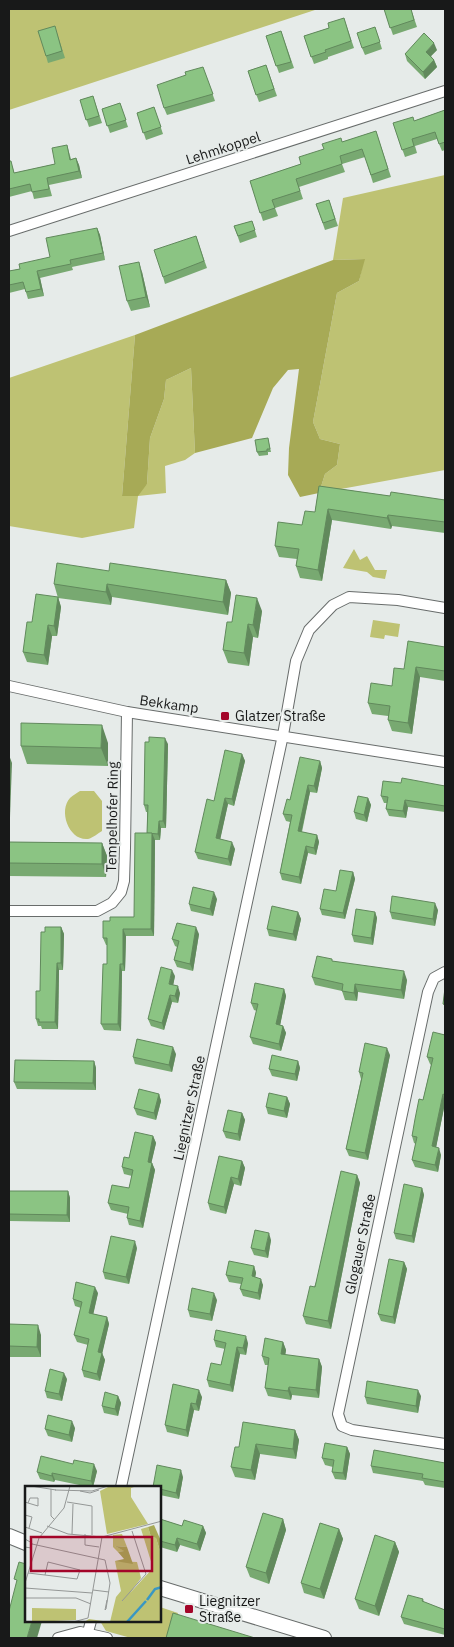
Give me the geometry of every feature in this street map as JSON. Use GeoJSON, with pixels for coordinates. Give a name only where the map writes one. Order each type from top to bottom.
{"type":"FeatureCollection","features":[{"type":"Feature","properties":{"kind":"street","name":"Lehmkoppel"},"geometry":{"type":"LineString","coordinates":[[9,231],[445,91]]}},
{"type":"Feature","properties":{"kind":"street"},"geometry":{"type":"LineString","coordinates":[[283,735],[296,661],[309,630],[333,604],[349,597],[398,600],[445,608]]}},
{"type":"Feature","properties":{"kind":"street","name":"Bekkamp"},"geometry":{"type":"LineString","coordinates":[[9,686],[127,712],[283,735],[445,762]]}},
{"type":"Feature","properties":{"kind":"street","name":"Tempelhofer Ring"},"geometry":{"type":"LineString","coordinates":[[9,911],[97,911],[112,903],[121,892],[124,881],[127,712]]}},
{"type":"Feature","properties":{"kind":"street","name":"Liegnitzer Straße"},"geometry":{"type":"LineString","coordinates":[[121,1486],[283,735]]}},
{"type":"Feature","properties":{"kind":"street","name":"Glogauer Straße"},"geometry":{"type":"LineString","coordinates":[[445,972],[434,978],[428,992],[338,1414],[342,1426],[352,1430],[445,1444]]}},
{"type":"Feature","properties":{"kind":"street"},"geometry":{"type":"LineString","coordinates":[[9,1536],[25,1543]]}},
{"type":"Feature","properties":{"kind":"street"},"geometry":{"type":"LineString","coordinates":[[161,1588],[324,1638]]}},
{"type":"Feature","properties":{"kind":"street"},"geometry":{"type":"LineString","coordinates":[[88,1632],[91,1622]]}},
{"type":"Feature","properties":{"kind":"street"},"geometry":{"type":"LineString","coordinates":[[58,1638],[80,1632],[88,1632],[107,1638]]}},
{"type":"Feature","properties":{"kind":"green space"},"geometry":{"type":"Polygon","coordinates":[[[9,9],[318,9],[9,110],[9,9]]]}},
{"type":"Feature","properties":{"kind":"green space"},"geometry":{"type":"Polygon","coordinates":[[[445,175],[445,470],[319,493],[325,474],[337,465],[340,444],[320,439],[313,422],[337,293],[359,281],[364,259],[333,260],[343,198],[445,175]]]}},
{"type":"Feature","properties":{"kind":"green space"},"geometry":{"type":"Polygon","coordinates":[[[365,259],[359,281],[337,293],[313,422],[320,439],[340,444],[337,465],[325,474],[319,493],[300,497],[288,475],[289,448],[299,369],[288,370],[273,388],[252,438],[195,453],[191,368],[166,380],[164,399],[150,438],[147,484],[138,496],[122,496],[135,335],[333,260],[365,259]]]}},
{"type":"Feature","properties":{"kind":"green space"},"geometry":{"type":"Polygon","coordinates":[[[135,335],[122,496],[147,484],[150,438],[164,399],[166,380],[191,368],[195,453],[185,460],[165,466],[166,493],[138,496],[134,528],[82,538],[9,526],[9,378],[135,335]]]}},
{"type":"Feature","properties":{"kind":"green space"},"geometry":{"type":"Polygon","coordinates":[[[354,549],[360,560],[367,556],[375,570],[387,570],[385,579],[373,577],[367,572],[343,568],[354,549]]]}},
{"type":"Feature","properties":{"kind":"green space"},"geometry":{"type":"Polygon","coordinates":[[[373,620],[400,624],[398,637],[385,635],[384,639],[370,637],[373,620]]]}},
{"type":"Feature","properties":{"kind":"green space"},"geometry":{"type":"Polygon","coordinates":[[[80,791],[94,791],[102,801],[102,831],[88,839],[75,835],[67,824],[65,817],[65,810],[70,798],[80,791]]]}},
{"type":"Feature","properties":{"kind":"green space"},"geometry":{"type":"Polygon","coordinates":[[[161,1607],[178,1613],[170,1638],[131,1638],[106,1631],[101,1622],[161,1622],[161,1607]]]}},
{"type":"Feature","properties":{"kind":"building"},"geometry":{"type":"Polygon","coordinates":[[[384,9],[411,9],[414,20],[390,28],[384,9]]]}},
{"type":"Feature","properties":{"kind":"building"},"geometry":{"type":"Polygon","coordinates":[[[344,18],[351,41],[311,57],[304,36],[329,28],[328,23],[344,18]]]}},
{"type":"Feature","properties":{"kind":"building"},"geometry":{"type":"Polygon","coordinates":[[[55,26],[62,51],[46,56],[38,31],[55,26]]]}},
{"type":"Feature","properties":{"kind":"building"},"geometry":{"type":"Polygon","coordinates":[[[375,27],[380,42],[362,48],[357,33],[375,27]]]}},
{"type":"Feature","properties":{"kind":"building"},"geometry":{"type":"Polygon","coordinates":[[[281,31],[291,62],[276,66],[266,36],[281,31]]]}},
{"type":"Feature","properties":{"kind":"building"},"geometry":{"type":"Polygon","coordinates":[[[424,33],[434,43],[426,52],[434,60],[423,72],[405,54],[424,33]]]}},
{"type":"Feature","properties":{"kind":"building"},"geometry":{"type":"Polygon","coordinates":[[[266,65],[274,89],[256,95],[248,71],[266,65]]]}},
{"type":"Feature","properties":{"kind":"building"},"geometry":{"type":"Polygon","coordinates":[[[203,67],[213,94],[164,108],[157,85],[186,75],[185,72],[203,67]]]}},
{"type":"Feature","properties":{"kind":"building"},"geometry":{"type":"Polygon","coordinates":[[[93,96],[99,116],[86,120],[80,100],[93,96]]]}},
{"type":"Feature","properties":{"kind":"building"},"geometry":{"type":"Polygon","coordinates":[[[120,103],[126,120],[107,126],[102,109],[120,103]]]}},
{"type":"Feature","properties":{"kind":"building"},"geometry":{"type":"Polygon","coordinates":[[[154,107],[161,127],[143,133],[137,113],[154,107]]]}},
{"type":"Feature","properties":{"kind":"building"},"geometry":{"type":"Polygon","coordinates":[[[445,110],[445,142],[439,144],[435,132],[412,139],[414,146],[402,150],[393,123],[413,117],[414,121],[445,110]]]}},
{"type":"Feature","properties":{"kind":"building"},"geometry":{"type":"Polygon","coordinates":[[[376,131],[388,169],[371,175],[362,149],[340,156],[342,164],[296,179],[300,191],[272,200],[275,208],[260,213],[250,181],[301,164],[299,157],[324,149],[322,144],[341,138],[342,142],[376,131]]]}},
{"type":"Feature","properties":{"kind":"building"},"geometry":{"type":"Polygon","coordinates":[[[67,145],[70,160],[76,158],[79,171],[47,178],[49,189],[32,192],[30,184],[9,189],[9,161],[11,161],[14,173],[55,164],[52,148],[67,145]]]}},
{"type":"Feature","properties":{"kind":"building"},"geometry":{"type":"Polygon","coordinates":[[[329,200],[335,219],[323,223],[316,204],[329,200]]]}},
{"type":"Feature","properties":{"kind":"building"},"geometry":{"type":"Polygon","coordinates":[[[252,221],[255,230],[238,236],[234,226],[252,221]]]}},
{"type":"Feature","properties":{"kind":"building"},"geometry":{"type":"Polygon","coordinates":[[[97,228],[103,253],[70,260],[71,264],[37,271],[41,289],[26,292],[23,282],[9,285],[9,271],[20,269],[19,264],[50,257],[46,238],[97,228]]]}},
{"type":"Feature","properties":{"kind":"building"},"geometry":{"type":"Polygon","coordinates":[[[196,236],[204,261],[163,277],[154,250],[196,236]]]}},
{"type":"Feature","properties":{"kind":"building"},"geometry":{"type":"Polygon","coordinates":[[[139,262],[146,297],[127,301],[119,266],[139,262]]]}},
{"type":"Feature","properties":{"kind":"building"},"geometry":{"type":"Polygon","coordinates":[[[268,438],[270,449],[257,452],[255,440],[268,438]]]}},
{"type":"Feature","properties":{"kind":"building"},"geometry":{"type":"Polygon","coordinates":[[[319,486],[390,496],[391,492],[445,500],[445,522],[388,515],[387,518],[328,509],[318,570],[296,566],[299,549],[275,546],[278,522],[302,525],[305,511],[315,512],[319,486]]]}},
{"type":"Feature","properties":{"kind":"building"},"geometry":{"type":"Polygon","coordinates":[[[57,563],[109,571],[110,563],[226,580],[223,602],[107,584],[106,592],[54,584],[57,563]]]}},
{"type":"Feature","properties":{"kind":"building"},"geometry":{"type":"Polygon","coordinates":[[[36,594],[58,597],[54,626],[48,625],[44,655],[23,652],[27,622],[32,622],[36,594]]]}},
{"type":"Feature","properties":{"kind":"building"},"geometry":{"type":"Polygon","coordinates":[[[236,595],[257,598],[253,625],[248,624],[244,653],[223,650],[227,622],[232,622],[236,595]]]}},
{"type":"Feature","properties":{"kind":"building"},"geometry":{"type":"Polygon","coordinates":[[[408,641],[445,647],[445,671],[416,667],[408,723],[388,720],[390,706],[368,703],[371,683],[392,686],[394,668],[404,669],[408,641]]]}},
{"type":"Feature","properties":{"kind":"building"},"geometry":{"type":"Polygon","coordinates":[[[21,723],[102,725],[101,748],[21,746],[21,723]]]}},
{"type":"Feature","properties":{"kind":"building"},"geometry":{"type":"Polygon","coordinates":[[[149,737],[165,738],[163,821],[159,821],[158,834],[147,833],[148,805],[144,805],[145,742],[149,742],[149,737]]]}},
{"type":"Feature","properties":{"kind":"building"},"geometry":{"type":"Polygon","coordinates":[[[225,750],[242,754],[232,799],[225,798],[216,838],[232,842],[228,859],[195,852],[207,799],[214,801],[225,750]]]}},
{"type":"Feature","properties":{"kind":"building"},"geometry":{"type":"Polygon","coordinates":[[[300,757],[320,761],[314,786],[308,785],[298,831],[317,835],[314,848],[306,846],[299,877],[280,873],[292,815],[283,814],[287,799],[290,800],[300,757]]]}},
{"type":"Feature","properties":{"kind":"building"},"geometry":{"type":"Polygon","coordinates":[[[402,778],[445,786],[445,806],[405,800],[403,811],[386,809],[388,797],[381,796],[383,781],[401,783],[402,778]]]}},
{"type":"Feature","properties":{"kind":"building"},"geometry":{"type":"Polygon","coordinates":[[[358,796],[368,798],[364,815],[354,812],[358,796]]]}},
{"type":"Feature","properties":{"kind":"building"},"geometry":{"type":"Polygon","coordinates":[[[135,833],[152,833],[151,929],[123,929],[123,964],[120,964],[118,1024],[101,1024],[103,964],[107,964],[107,938],[103,938],[103,921],[110,921],[110,917],[134,917],[135,833]]]}},
{"type":"Feature","properties":{"kind":"building"},"geometry":{"type":"Polygon","coordinates":[[[9,842],[102,843],[102,864],[9,863],[9,842]]]}},
{"type":"Feature","properties":{"kind":"building"},"geometry":{"type":"Polygon","coordinates":[[[340,870],[353,872],[343,913],[320,909],[324,889],[336,891],[340,870]]]}},
{"type":"Feature","properties":{"kind":"building"},"geometry":{"type":"Polygon","coordinates":[[[193,887],[214,892],[210,909],[189,904],[193,887]]]}},
{"type":"Feature","properties":{"kind":"building"},"geometry":{"type":"Polygon","coordinates":[[[392,896],[435,903],[433,919],[390,912],[392,896]]]}},
{"type":"Feature","properties":{"kind":"building"},"geometry":{"type":"Polygon","coordinates":[[[272,906],[298,912],[293,934],[267,929],[272,906]]]}},
{"type":"Feature","properties":{"kind":"building"},"geometry":{"type":"Polygon","coordinates":[[[356,909],[375,912],[371,938],[352,935],[356,909]]]}},
{"type":"Feature","properties":{"kind":"building"},"geometry":{"type":"Polygon","coordinates":[[[177,923],[196,927],[190,964],[174,960],[179,941],[172,939],[177,923]]]}},
{"type":"Feature","properties":{"kind":"building"},"geometry":{"type":"Polygon","coordinates":[[[45,927],[61,927],[61,963],[57,963],[55,1022],[39,1022],[39,1019],[36,1019],[36,991],[40,991],[41,932],[45,932],[45,927]]]}},
{"type":"Feature","properties":{"kind":"building"},"geometry":{"type":"Polygon","coordinates":[[[317,956],[332,959],[332,961],[404,971],[401,990],[355,984],[354,993],[342,991],[343,984],[312,977],[317,956]]]}},
{"type":"Feature","properties":{"kind":"building"},"geometry":{"type":"Polygon","coordinates":[[[161,967],[172,970],[169,984],[178,986],[175,996],[170,995],[162,1023],[148,1019],[161,967]]]}},
{"type":"Feature","properties":{"kind":"building"},"geometry":{"type":"Polygon","coordinates":[[[255,983],[284,989],[276,1024],[283,1026],[279,1044],[250,1037],[258,1004],[251,1003],[255,983]]]}},
{"type":"Feature","properties":{"kind":"building"},"geometry":{"type":"Polygon","coordinates":[[[445,988],[445,1005],[443,1004],[445,988]]]}},
{"type":"Feature","properties":{"kind":"building"},"geometry":{"type":"Polygon","coordinates":[[[433,1032],[445,1035],[445,1095],[443,1094],[432,1146],[439,1148],[435,1165],[412,1160],[417,1137],[412,1136],[419,1099],[423,1100],[433,1058],[427,1057],[433,1032]]]}},
{"type":"Feature","properties":{"kind":"building"},"geometry":{"type":"Polygon","coordinates":[[[137,1039],[173,1047],[169,1065],[133,1057],[137,1039]]]}},
{"type":"Feature","properties":{"kind":"building"},"geometry":{"type":"Polygon","coordinates":[[[365,1043],[387,1048],[365,1153],[346,1149],[363,1073],[359,1072],[365,1043]]]}},
{"type":"Feature","properties":{"kind":"building"},"geometry":{"type":"Polygon","coordinates":[[[272,1055],[298,1061],[295,1074],[269,1069],[272,1055]]]}},
{"type":"Feature","properties":{"kind":"building"},"geometry":{"type":"Polygon","coordinates":[[[15,1060],[94,1061],[93,1083],[14,1082],[15,1060]]]}},
{"type":"Feature","properties":{"kind":"building"},"geometry":{"type":"Polygon","coordinates":[[[139,1089],[159,1094],[154,1113],[134,1108],[139,1089]]]}},
{"type":"Feature","properties":{"kind":"building"},"geometry":{"type":"Polygon","coordinates":[[[269,1093],[287,1097],[284,1111],[266,1107],[269,1093]]]}},
{"type":"Feature","properties":{"kind":"building"},"geometry":{"type":"Polygon","coordinates":[[[228,1110],[242,1113],[238,1134],[223,1131],[228,1110]]]}},
{"type":"Feature","properties":{"kind":"building"},"geometry":{"type":"Polygon","coordinates":[[[135,1132],[153,1136],[148,1162],[152,1163],[140,1221],[127,1218],[129,1207],[108,1203],[112,1185],[129,1188],[133,1170],[122,1167],[124,1157],[129,1158],[135,1132]]]}},
{"type":"Feature","properties":{"kind":"building"},"geometry":{"type":"Polygon","coordinates":[[[219,1156],[242,1161],[238,1179],[231,1177],[224,1207],[208,1203],[219,1156]]]}},
{"type":"Feature","properties":{"kind":"building"},"geometry":{"type":"Polygon","coordinates":[[[341,1171],[357,1175],[328,1321],[303,1316],[310,1286],[315,1287],[341,1171]]]}},
{"type":"Feature","properties":{"kind":"building"},"geometry":{"type":"Polygon","coordinates":[[[404,1184],[422,1188],[412,1236],[394,1233],[404,1184]]]}},
{"type":"Feature","properties":{"kind":"building"},"geometry":{"type":"Polygon","coordinates":[[[9,1191],[68,1191],[67,1215],[9,1214],[9,1191]]]}},
{"type":"Feature","properties":{"kind":"building"},"geometry":{"type":"Polygon","coordinates":[[[255,1230],[269,1233],[265,1251],[251,1248],[255,1230]]]}},
{"type":"Feature","properties":{"kind":"building"},"geometry":{"type":"Polygon","coordinates":[[[111,1236],[135,1241],[126,1277],[103,1272],[111,1236]]]}},
{"type":"Feature","properties":{"kind":"building"},"geometry":{"type":"Polygon","coordinates":[[[389,1259],[404,1262],[393,1317],[378,1314],[389,1259]]]}},
{"type":"Feature","properties":{"kind":"building"},"geometry":{"type":"Polygon","coordinates":[[[229,1261],[254,1266],[252,1276],[261,1279],[258,1293],[240,1289],[243,1278],[226,1275],[229,1261]]]}},
{"type":"Feature","properties":{"kind":"building"},"geometry":{"type":"Polygon","coordinates":[[[76,1282],[95,1287],[89,1313],[107,1317],[98,1352],[102,1353],[97,1374],[82,1370],[89,1339],[74,1335],[82,1302],[73,1299],[76,1282]]]}},
{"type":"Feature","properties":{"kind":"building"},"geometry":{"type":"Polygon","coordinates":[[[192,1288],[214,1293],[210,1314],[188,1310],[192,1288]]]}},
{"type":"Feature","properties":{"kind":"building"},"geometry":{"type":"Polygon","coordinates":[[[9,1324],[38,1325],[37,1347],[9,1346],[9,1324]]]}},
{"type":"Feature","properties":{"kind":"building"},"geometry":{"type":"Polygon","coordinates":[[[216,1330],[246,1336],[243,1348],[237,1347],[230,1385],[207,1380],[211,1363],[221,1365],[226,1343],[214,1340],[216,1330]]]}},
{"type":"Feature","properties":{"kind":"building"},"geometry":{"type":"Polygon","coordinates":[[[265,1338],[283,1342],[281,1354],[319,1359],[316,1390],[289,1387],[288,1391],[265,1388],[269,1358],[262,1356],[265,1338]]]}},
{"type":"Feature","properties":{"kind":"building"},"geometry":{"type":"Polygon","coordinates":[[[50,1369],[64,1373],[59,1394],[45,1391],[50,1369]]]}},
{"type":"Feature","properties":{"kind":"building"},"geometry":{"type":"Polygon","coordinates":[[[367,1381],[418,1390],[416,1406],[365,1397],[367,1381]]]}},
{"type":"Feature","properties":{"kind":"building"},"geometry":{"type":"Polygon","coordinates":[[[173,1384],[199,1390],[196,1404],[191,1403],[186,1430],[165,1425],[173,1384]]]}},
{"type":"Feature","properties":{"kind":"building"},"geometry":{"type":"Polygon","coordinates":[[[105,1392],[118,1396],[115,1409],[102,1406],[105,1392]]]}},
{"type":"Feature","properties":{"kind":"building"},"geometry":{"type":"Polygon","coordinates":[[[48,1415],[72,1421],[69,1435],[45,1429],[48,1415]]]}},
{"type":"Feature","properties":{"kind":"building"},"geometry":{"type":"Polygon","coordinates":[[[243,1422],[295,1430],[293,1449],[256,1444],[251,1470],[231,1467],[235,1447],[239,1447],[243,1422]]]}},
{"type":"Feature","properties":{"kind":"building"},"geometry":{"type":"Polygon","coordinates":[[[325,1443],[347,1447],[343,1473],[332,1472],[334,1460],[322,1458],[325,1443]]]}},
{"type":"Feature","properties":{"kind":"building"},"geometry":{"type":"Polygon","coordinates":[[[374,1450],[445,1463],[445,1482],[422,1478],[423,1474],[371,1466],[374,1450]]]}},
{"type":"Feature","properties":{"kind":"building"},"geometry":{"type":"Polygon","coordinates":[[[41,1456],[73,1464],[74,1460],[94,1464],[91,1481],[37,1472],[41,1456]]]}},
{"type":"Feature","properties":{"kind":"building"},"geometry":{"type":"Polygon","coordinates":[[[157,1465],[181,1470],[176,1493],[161,1489],[161,1486],[153,1486],[157,1465]]]}},
{"type":"Feature","properties":{"kind":"building"},"geometry":{"type":"Polygon","coordinates":[[[263,1513],[283,1519],[266,1573],[246,1567],[263,1513]]]}},
{"type":"Feature","properties":{"kind":"building"},"geometry":{"type":"Polygon","coordinates":[[[161,1519],[182,1526],[184,1520],[203,1526],[197,1544],[177,1538],[175,1545],[161,1541],[161,1519]]]}},
{"type":"Feature","properties":{"kind":"building"},"geometry":{"type":"Polygon","coordinates":[[[320,1523],[339,1529],[320,1589],[301,1583],[320,1523]]]}},
{"type":"Feature","properties":{"kind":"building"},"geometry":{"type":"Polygon","coordinates":[[[375,1535],[395,1542],[375,1606],[355,1599],[375,1535]]]}},
{"type":"Feature","properties":{"kind":"building"},"geometry":{"type":"Polygon","coordinates":[[[19,1562],[25,1564],[25,1622],[32,1622],[27,1638],[9,1638],[9,1611],[17,1580],[14,1579],[19,1562]]]}},
{"type":"Feature","properties":{"kind":"building"},"geometry":{"type":"Polygon","coordinates":[[[408,1595],[423,1599],[422,1601],[445,1610],[445,1629],[401,1617],[408,1595]]]}},
{"type":"Feature","properties":{"kind":"building"},"geometry":{"type":"Polygon","coordinates":[[[173,1613],[255,1638],[166,1638],[173,1613]]]}},
{"type":"Feature","properties":{"kind":"place","name":"Glatzer Straße"},"geometry":{"type":"Point","coordinates":[225,716]}},
{"type":"Feature","properties":{"kind":"place","name":"Liegnitzer Straße"},"geometry":{"type":"Point","coordinates":[189,1609]}}]}
